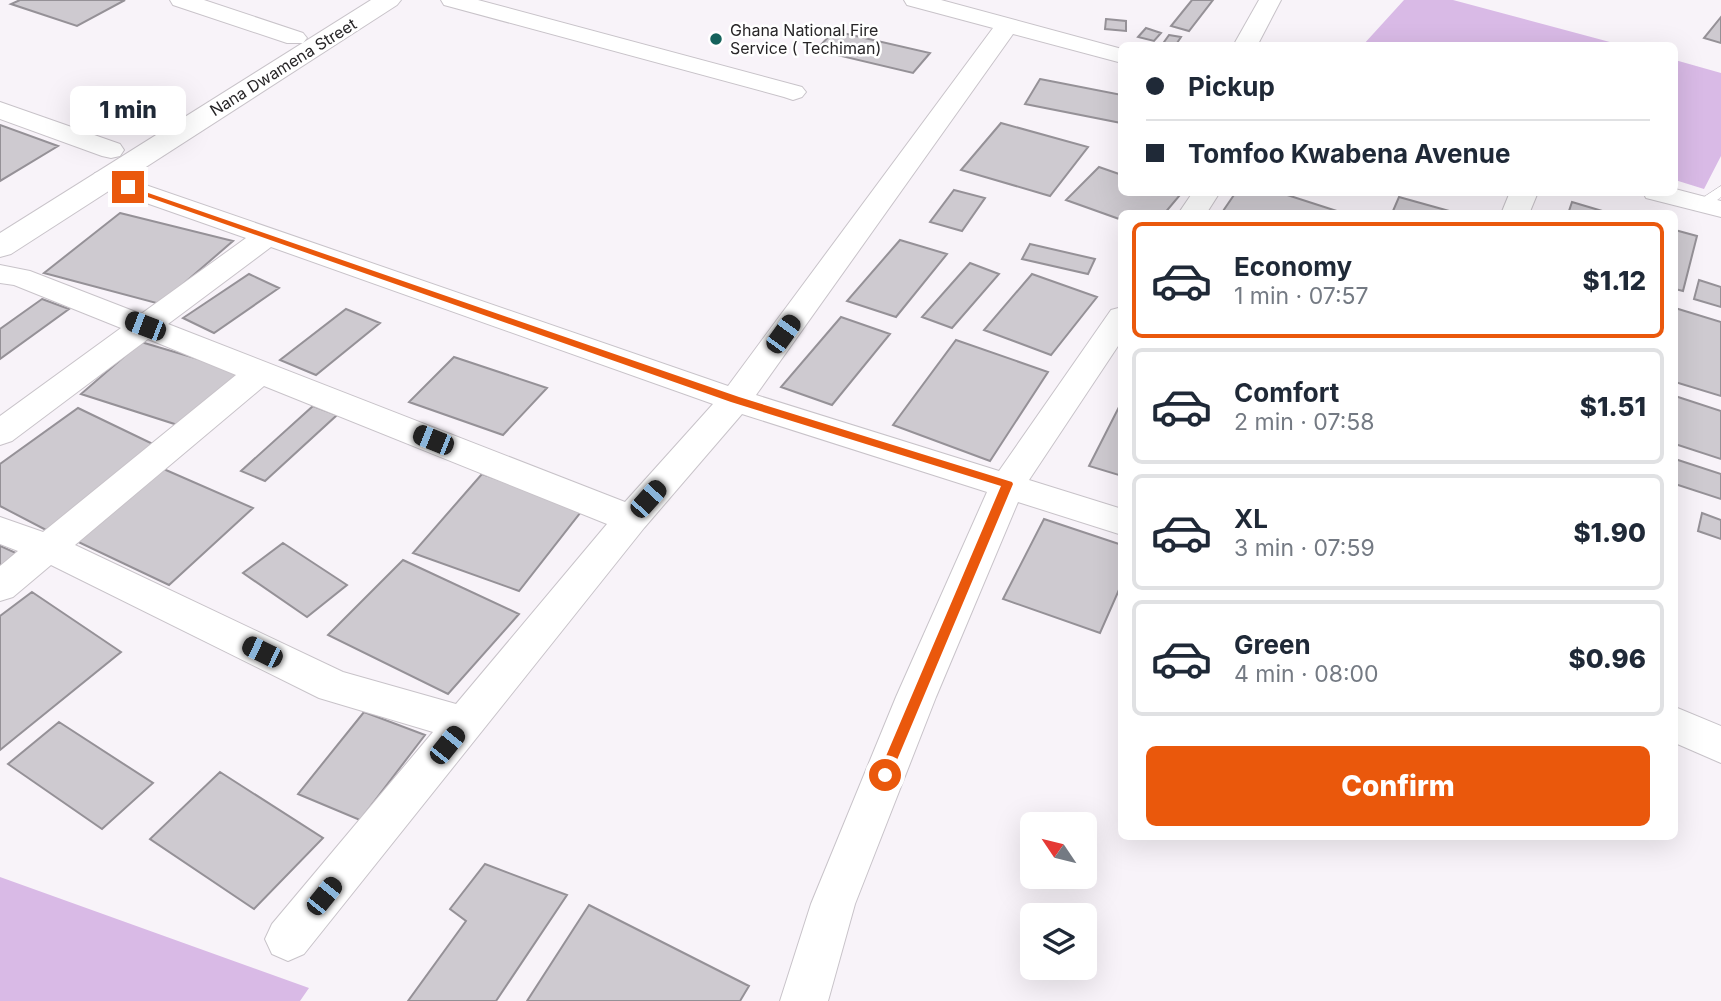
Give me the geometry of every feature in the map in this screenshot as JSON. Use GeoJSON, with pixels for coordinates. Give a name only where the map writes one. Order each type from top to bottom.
{"type":"FeatureCollection","features":[{"type":"Feature","properties":{"kind":"main road","name":"Nana Dwamena Street"},"geometry":{"type":"LineString","coordinates":[[0,247],[108,165],[355,0]]}},
{"type":"Feature","properties":{"kind":"main road","name":"Nana Dwamena Street"},"geometry":{"type":"LineString","coordinates":[[0,220],[108,165],[388,0]]}},
{"type":"Feature","properties":{"kind":"street"},"geometry":{"type":"LineString","coordinates":[[181,0],[295,38]]}},
{"type":"Feature","properties":{"kind":"street"},"geometry":{"type":"LineString","coordinates":[[452,0],[793,92]]}},
{"type":"Feature","properties":{"kind":"street"},"geometry":{"type":"LineString","coordinates":[[915,0],[1118,55]]}},
{"type":"Feature","properties":{"kind":"street"},"geometry":{"type":"LineString","coordinates":[[1247,42],[1270,0]]}},
{"type":"Feature","properties":{"kind":"street"},"geometry":{"type":"LineString","coordinates":[[288,939],[631,519],[735,400],[1007,26]]}},
{"type":"Feature","properties":{"kind":"street"},"geometry":{"type":"LineString","coordinates":[[0,110],[108,165],[267,236],[735,400],[1118,521]]}},
{"type":"Feature","properties":{"kind":"street"},"geometry":{"type":"LineString","coordinates":[[1678,195],[1715,201]]}},
{"type":"Feature","properties":{"kind":"street"},"geometry":{"type":"LineString","coordinates":[[0,433],[267,236]]}},
{"type":"Feature","properties":{"kind":"street"},"geometry":{"type":"LineString","coordinates":[[0,274],[20,277],[631,519]]}},
{"type":"Feature","properties":{"kind":"street"},"geometry":{"type":"LineString","coordinates":[[804,1001],[838,891],[916,696],[1008,484],[1118,323]]}},
{"type":"Feature","properties":{"kind":"street"},"geometry":{"type":"LineString","coordinates":[[0,587],[260,372]]}},
{"type":"Feature","properties":{"kind":"street"},"geometry":{"type":"LineString","coordinates":[[0,530],[48,548],[333,686],[465,724]]}},
{"type":"Feature","properties":{"kind":"street"},"geometry":{"type":"LineString","coordinates":[[1678,725],[1721,745]]}},
{"type":"Feature","properties":{"kind":"shaded area"},"geometry":{"type":"Polygon","coordinates":[[[1404,0],[1453,0],[1610,42],[1366,42],[1404,0]]]}},
{"type":"Feature","properties":{"kind":"shaded area"},"geometry":{"type":"Polygon","coordinates":[[[1678,61],[1721,73],[1721,156],[1704,189],[1678,181],[1678,61]]]}},
{"type":"Feature","properties":{"kind":"shaded area"},"geometry":{"type":"Polygon","coordinates":[[[0,877],[309,988],[300,1001],[0,1001],[0,877]]]}},
{"type":"Feature","properties":{"kind":"building"},"geometry":{"type":"Polygon","coordinates":[[[20,0],[125,0],[77,26],[11,4],[20,0]]]}},
{"type":"Feature","properties":{"kind":"building"},"geometry":{"type":"Polygon","coordinates":[[[1192,0],[1213,0],[1189,31],[1171,26],[1192,0]]]}},
{"type":"Feature","properties":{"kind":"building"},"geometry":{"type":"Polygon","coordinates":[[[1721,17],[1721,43],[1704,38],[1721,17]]]}},
{"type":"Feature","properties":{"kind":"building"},"geometry":{"type":"Polygon","coordinates":[[[1106,19],[1126,21],[1126,31],[1105,29],[1106,19]]]}},
{"type":"Feature","properties":{"kind":"building"},"geometry":{"type":"Polygon","coordinates":[[[1146,28],[1161,33],[1154,41],[1138,37],[1146,28]]]}},
{"type":"Feature","properties":{"kind":"building"},"geometry":{"type":"Polygon","coordinates":[[[834,31],[930,53],[913,73],[816,50],[834,31]]]}},
{"type":"Feature","properties":{"kind":"building"},"geometry":{"type":"Polygon","coordinates":[[[1169,35],[1181,37],[1178,42],[1164,42],[1169,35]]]}},
{"type":"Feature","properties":{"kind":"building"},"geometry":{"type":"Polygon","coordinates":[[[1040,79],[1118,94],[1118,122],[1025,104],[1040,79]]]}},
{"type":"Feature","properties":{"kind":"building"},"geometry":{"type":"Polygon","coordinates":[[[1001,123],[1088,147],[1050,196],[961,170],[1001,123]]]}},
{"type":"Feature","properties":{"kind":"building"},"geometry":{"type":"Polygon","coordinates":[[[0,125],[58,146],[0,181],[0,125]]]}},
{"type":"Feature","properties":{"kind":"building"},"geometry":{"type":"Polygon","coordinates":[[[1099,167],[1118,174],[1118,196],[1179,196],[1167,210],[1118,210],[1118,219],[1066,200],[1099,167]]]}},
{"type":"Feature","properties":{"kind":"building"},"geometry":{"type":"Polygon","coordinates":[[[954,190],[985,198],[962,231],[930,222],[954,190]]]}},
{"type":"Feature","properties":{"kind":"building"},"geometry":{"type":"Polygon","coordinates":[[[1233,196],[1290,196],[1334,210],[1224,210],[1233,196]]]}},
{"type":"Feature","properties":{"kind":"building"},"geometry":{"type":"Polygon","coordinates":[[[1399,197],[1446,210],[1393,210],[1399,197]]]}},
{"type":"Feature","properties":{"kind":"building"},"geometry":{"type":"Polygon","coordinates":[[[1572,202],[1599,210],[1569,210],[1572,202]]]}},
{"type":"Feature","properties":{"kind":"building"},"geometry":{"type":"Polygon","coordinates":[[[120,213],[233,241],[160,304],[44,273],[120,213]]]}},
{"type":"Feature","properties":{"kind":"building"},"geometry":{"type":"Polygon","coordinates":[[[1678,231],[1697,236],[1683,291],[1678,290],[1678,231]]]}},
{"type":"Feature","properties":{"kind":"building"},"geometry":{"type":"Polygon","coordinates":[[[900,240],[947,254],[896,317],[847,301],[900,240]]]}},
{"type":"Feature","properties":{"kind":"building"},"geometry":{"type":"Polygon","coordinates":[[[1030,244],[1095,259],[1088,274],[1022,259],[1030,244]]]}},
{"type":"Feature","properties":{"kind":"building"},"geometry":{"type":"Polygon","coordinates":[[[970,263],[999,274],[952,328],[922,317],[970,263]]]}},
{"type":"Feature","properties":{"kind":"building"},"geometry":{"type":"Polygon","coordinates":[[[249,274],[279,288],[214,333],[183,318],[249,274]]]}},
{"type":"Feature","properties":{"kind":"building"},"geometry":{"type":"Polygon","coordinates":[[[1032,274],[1097,297],[1051,355],[984,330],[1032,274]]]}},
{"type":"Feature","properties":{"kind":"building"},"geometry":{"type":"Polygon","coordinates":[[[1699,280],[1721,287],[1721,307],[1694,299],[1699,280]]]}},
{"type":"Feature","properties":{"kind":"building"},"geometry":{"type":"Polygon","coordinates":[[[42,299],[69,309],[0,359],[0,329],[42,299]]]}},
{"type":"Feature","properties":{"kind":"building"},"geometry":{"type":"Polygon","coordinates":[[[346,309],[380,323],[316,375],[280,360],[346,309]]]}},
{"type":"Feature","properties":{"kind":"building"},"geometry":{"type":"Polygon","coordinates":[[[1678,309],[1721,322],[1721,396],[1678,383],[1678,309]]]}},
{"type":"Feature","properties":{"kind":"building"},"geometry":{"type":"Polygon","coordinates":[[[841,317],[890,334],[832,405],[781,387],[841,317]]]}},
{"type":"Feature","properties":{"kind":"building"},"geometry":{"type":"Polygon","coordinates":[[[956,340],[1048,372],[990,461],[893,425],[956,340]]]}},
{"type":"Feature","properties":{"kind":"building"},"geometry":{"type":"Polygon","coordinates":[[[141,342],[242,372],[184,427],[81,394],[141,342]]]}},
{"type":"Feature","properties":{"kind":"building"},"geometry":{"type":"Polygon","coordinates":[[[454,357],[547,388],[503,435],[409,402],[454,357]]]}},
{"type":"Feature","properties":{"kind":"building"},"geometry":{"type":"Polygon","coordinates":[[[1678,397],[1721,411],[1721,459],[1678,445],[1678,397]]]}},
{"type":"Feature","properties":{"kind":"building"},"geometry":{"type":"Polygon","coordinates":[[[313,406],[337,415],[265,481],[241,471],[313,406]]]}},
{"type":"Feature","properties":{"kind":"building"},"geometry":{"type":"Polygon","coordinates":[[[78,408],[157,446],[48,531],[0,506],[0,464],[78,408]]]}},
{"type":"Feature","properties":{"kind":"building"},"geometry":{"type":"Polygon","coordinates":[[[1118,409],[1118,475],[1089,466],[1118,409]]]}},
{"type":"Feature","properties":{"kind":"building"},"geometry":{"type":"Polygon","coordinates":[[[1678,460],[1721,474],[1721,499],[1678,485],[1678,460]]]}},
{"type":"Feature","properties":{"kind":"building"},"geometry":{"type":"Polygon","coordinates":[[[159,467],[253,508],[169,585],[72,539],[159,467]]]}},
{"type":"Feature","properties":{"kind":"building"},"geometry":{"type":"Polygon","coordinates":[[[482,474],[584,508],[519,591],[413,553],[482,474]]]}},
{"type":"Feature","properties":{"kind":"building"},"geometry":{"type":"Polygon","coordinates":[[[1702,513],[1721,520],[1721,539],[1698,531],[1702,513]]]}},
{"type":"Feature","properties":{"kind":"building"},"geometry":{"type":"Polygon","coordinates":[[[1044,519],[1118,544],[1118,592],[1100,633],[1003,599],[1044,519]]]}},
{"type":"Feature","properties":{"kind":"building"},"geometry":{"type":"Polygon","coordinates":[[[283,543],[347,585],[307,617],[243,573],[283,543]]]}},
{"type":"Feature","properties":{"kind":"building"},"geometry":{"type":"Polygon","coordinates":[[[0,546],[16,553],[0,567],[0,546]]]}},
{"type":"Feature","properties":{"kind":"building"},"geometry":{"type":"Polygon","coordinates":[[[403,560],[519,614],[448,694],[328,635],[403,560]]]}},
{"type":"Feature","properties":{"kind":"building"},"geometry":{"type":"Polygon","coordinates":[[[32,592],[121,652],[0,750],[0,616],[32,592]]]}},
{"type":"Feature","properties":{"kind":"building"},"geometry":{"type":"Polygon","coordinates":[[[364,712],[425,735],[360,820],[298,794],[364,712]]]}},
{"type":"Feature","properties":{"kind":"building"},"geometry":{"type":"Polygon","coordinates":[[[59,722],[153,783],[102,829],[8,764],[59,722]]]}},
{"type":"Feature","properties":{"kind":"building"},"geometry":{"type":"Polygon","coordinates":[[[220,772],[323,838],[254,909],[150,839],[220,772]]]}},
{"type":"Feature","properties":{"kind":"building"},"geometry":{"type":"Polygon","coordinates":[[[485,864],[567,895],[496,1001],[408,1001],[466,921],[450,909],[485,864]]]}},
{"type":"Feature","properties":{"kind":"building"},"geometry":{"type":"Polygon","coordinates":[[[589,905],[749,986],[740,1001],[527,1001],[589,905]]]}},
{"type":"Feature","properties":{"kind":"place","name":"Ghana National Fire Service ( Techiman)"},"geometry":{"type":"Point","coordinates":[716,39]}},
{"type":"Feature","properties":{"kind":"route"},"geometry":{"type":"LineString","coordinates":[[128,187],[735,400],[1008,484],[916,696],[885,775]]}}]}
